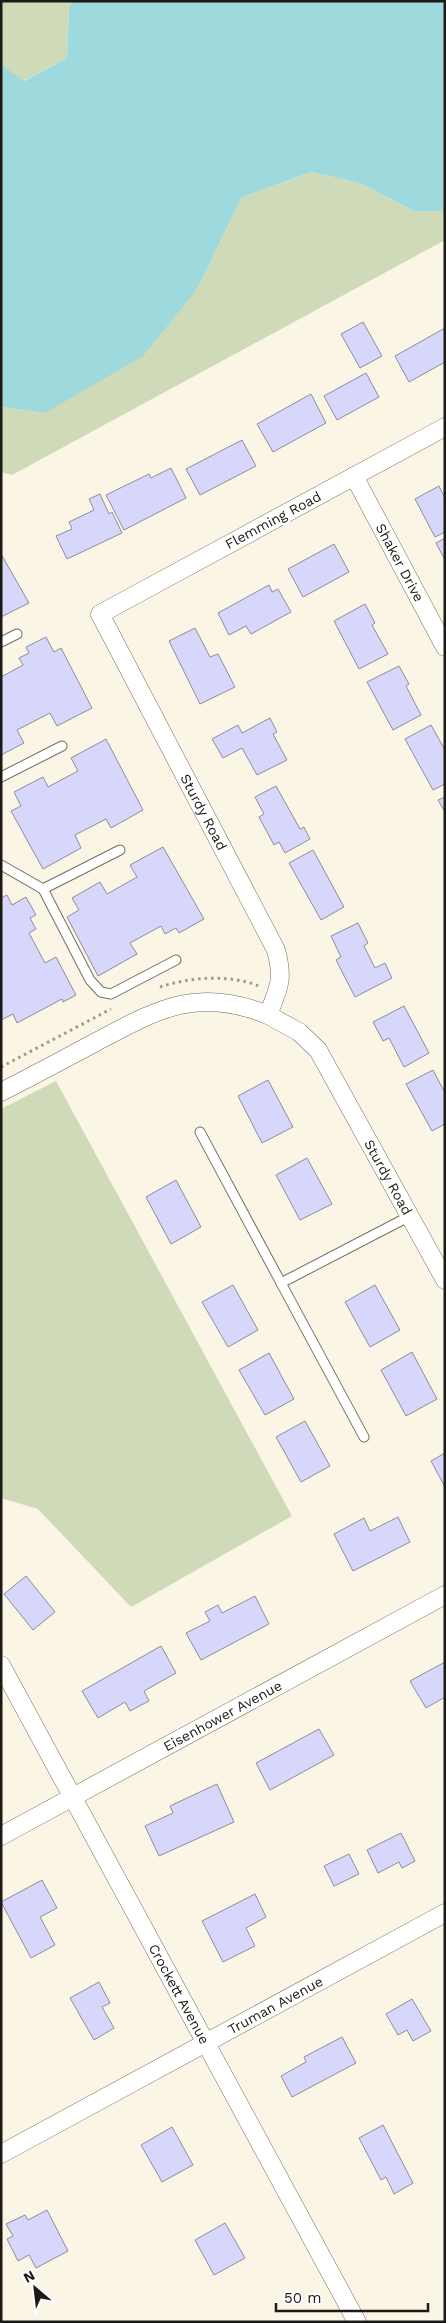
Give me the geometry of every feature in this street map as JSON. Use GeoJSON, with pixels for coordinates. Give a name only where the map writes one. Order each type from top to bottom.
{"type":"FeatureCollection","features":[{"type":"Feature","properties":{"kind":"street","name":"Flemming Road"},"geometry":{"type":"LineString","coordinates":[[100,614],[445,427]]}},
{"type":"Feature","properties":{"kind":"street","name":"Shaker Drive"},"geometry":{"type":"LineString","coordinates":[[354,476],[445,647]]}},
{"type":"Feature","properties":{"kind":"street","name":"Sturdy Road"},"geometry":{"type":"LineString","coordinates":[[100,614],[276,950],[282,970],[278,989],[268,1015]]}},
{"type":"Feature","properties":{"kind":"street","name":"Sturdy Road"},"geometry":{"type":"LineString","coordinates":[[1,1092],[139,1019],[166,1007],[194,1002],[222,1002],[248,1007],[268,1015],[299,1032],[318,1050],[445,1280]]}},
{"type":"Feature","properties":{"kind":"street","name":"Eisenhower Avenue"},"geometry":{"type":"LineString","coordinates":[[1,1836],[445,1595]]}},
{"type":"Feature","properties":{"kind":"street","name":"Crockett Avenue"},"geometry":{"type":"LineString","coordinates":[[1,1665],[207,2042],[357,2322]]}},
{"type":"Feature","properties":{"kind":"street","name":"Truman Avenue"},"geometry":{"type":"LineString","coordinates":[[1,2154],[445,1913]]}},
{"type":"Feature","properties":{"kind":"lane"},"geometry":{"type":"LineString","coordinates":[[1,642],[17,634]]}},
{"type":"Feature","properties":{"kind":"lane"},"geometry":{"type":"LineString","coordinates":[[1,777],[62,746]]}},
{"type":"Feature","properties":{"kind":"lane"},"geometry":{"type":"LineString","coordinates":[[43,889],[120,850]]}},
{"type":"Feature","properties":{"kind":"lane"},"geometry":{"type":"LineString","coordinates":[[1,865],[43,889],[90,980],[102,992],[111,994],[176,960]]}},
{"type":"Feature","properties":{"kind":"lane"},"geometry":{"type":"LineString","coordinates":[[200,1132],[364,1437]]}},
{"type":"Feature","properties":{"kind":"lane"},"geometry":{"type":"LineString","coordinates":[[281,1283],[410,1216]]}},
{"type":"Feature","properties":{"kind":"green space"},"geometry":{"type":"Polygon","coordinates":[[[1,1],[73,1],[69,7],[67,58],[23,81],[1,64],[1,1]]]}},
{"type":"Feature","properties":{"kind":"green space"},"geometry":{"type":"Polygon","coordinates":[[[311,172],[360,183],[414,211],[445,211],[445,240],[12,475],[1,472],[1,407],[45,413],[197,289],[242,197],[311,172]]]}},
{"type":"Feature","properties":{"kind":"green space"},"geometry":{"type":"Polygon","coordinates":[[[56,1081],[292,1516],[131,1607],[38,1509],[1,1498],[1,1109],[56,1081]]]}},
{"type":"Feature","properties":{"kind":"water"},"geometry":{"type":"Polygon","coordinates":[[[73,1],[445,1],[445,211],[414,211],[360,183],[311,172],[242,197],[197,289],[143,356],[45,413],[1,407],[1,64],[24,81],[67,58],[69,7],[73,1]]]}},
{"type":"Feature","properties":{"kind":"building"},"geometry":{"type":"Polygon","coordinates":[[[363,322],[382,356],[360,368],[341,334],[363,322]]]}},
{"type":"Feature","properties":{"kind":"building"},"geometry":{"type":"Polygon","coordinates":[[[445,328],[445,362],[409,382],[395,356],[445,328]]]}},
{"type":"Feature","properties":{"kind":"building"},"geometry":{"type":"Polygon","coordinates":[[[366,373],[379,397],[337,420],[324,396],[366,373]]]}},
{"type":"Feature","properties":{"kind":"building"},"geometry":{"type":"Polygon","coordinates":[[[311,394],[326,423],[273,452],[257,424],[311,394]]]}},
{"type":"Feature","properties":{"kind":"building"},"geometry":{"type":"Polygon","coordinates":[[[242,440],[256,466],[200,495],[186,469],[242,440]]]}},
{"type":"Feature","properties":{"kind":"building"},"geometry":{"type":"Polygon","coordinates":[[[171,468],[186,498],[124,530],[106,495],[149,474],[151,478],[171,468]]]}},
{"type":"Feature","properties":{"kind":"building"},"geometry":{"type":"Polygon","coordinates":[[[439,486],[445,498],[445,532],[435,537],[415,499],[439,486]]]}},
{"type":"Feature","properties":{"kind":"building"},"geometry":{"type":"Polygon","coordinates":[[[100,494],[109,514],[112,512],[122,533],[67,559],[56,536],[72,529],[69,522],[94,510],[89,499],[100,494]]]}},
{"type":"Feature","properties":{"kind":"building"},"geometry":{"type":"Polygon","coordinates":[[[445,538],[445,560],[436,543],[445,538]]]}},
{"type":"Feature","properties":{"kind":"building"},"geometry":{"type":"Polygon","coordinates":[[[334,544],[349,572],[303,597],[288,569],[334,544]]]}},
{"type":"Feature","properties":{"kind":"building"},"geometry":{"type":"Polygon","coordinates":[[[1,554],[29,603],[1,617],[1,554]]]}},
{"type":"Feature","properties":{"kind":"building"},"geometry":{"type":"Polygon","coordinates":[[[269,585],[272,592],[278,589],[291,612],[251,634],[246,626],[229,635],[218,613],[269,585]]]}},
{"type":"Feature","properties":{"kind":"building"},"geometry":{"type":"Polygon","coordinates":[[[365,604],[375,623],[372,625],[388,654],[359,669],[334,621],[365,604]]]}},
{"type":"Feature","properties":{"kind":"building"},"geometry":{"type":"Polygon","coordinates":[[[195,628],[210,657],[218,654],[235,687],[200,704],[169,641],[195,628]]]}},
{"type":"Feature","properties":{"kind":"building"},"geometry":{"type":"Polygon","coordinates":[[[46,637],[54,652],[61,648],[92,708],[57,726],[50,713],[17,730],[24,743],[1,755],[1,677],[23,665],[19,658],[29,653],[26,647],[46,637]]]}},
{"type":"Feature","properties":{"kind":"building"},"geometry":{"type":"Polygon","coordinates":[[[399,666],[409,684],[406,686],[421,715],[393,730],[367,682],[399,666]]]}},
{"type":"Feature","properties":{"kind":"building"},"geometry":{"type":"Polygon","coordinates":[[[270,718],[277,732],[273,734],[287,760],[257,775],[242,748],[223,758],[212,739],[238,725],[242,733],[270,718]]]}},
{"type":"Feature","properties":{"kind":"building"},"geometry":{"type":"Polygon","coordinates":[[[431,725],[445,750],[445,784],[433,790],[405,739],[431,725]]]}},
{"type":"Feature","properties":{"kind":"building"},"geometry":{"type":"Polygon","coordinates":[[[106,739],[143,810],[111,828],[106,819],[75,835],[81,848],[43,869],[11,811],[21,806],[14,792],[43,777],[48,787],[78,771],[71,758],[106,739]]]}},
{"type":"Feature","properties":{"kind":"building"},"geometry":{"type":"Polygon","coordinates":[[[276,786],[300,829],[304,827],[310,839],[285,853],[279,842],[274,845],[259,817],[264,814],[255,797],[276,786]]]}},
{"type":"Feature","properties":{"kind":"building"},"geometry":{"type":"Polygon","coordinates":[[[445,797],[445,812],[438,800],[445,797]]]}},
{"type":"Feature","properties":{"kind":"building"},"geometry":{"type":"Polygon","coordinates":[[[163,847],[204,919],[179,933],[176,928],[165,934],[161,926],[130,943],[137,954],[98,976],[67,917],[79,910],[72,898],[100,882],[107,894],[137,877],[130,865],[163,847]]]}},
{"type":"Feature","properties":{"kind":"building"},"geometry":{"type":"Polygon","coordinates":[[[313,850],[344,907],[321,920],[289,863],[313,850]]]}},
{"type":"Feature","properties":{"kind":"building"},"geometry":{"type":"Polygon","coordinates":[[[7,895],[12,905],[26,897],[36,915],[30,918],[36,929],[29,933],[45,963],[56,957],[76,995],[63,1002],[62,999],[17,1023],[13,1014],[1,1020],[1,898],[7,895]]]}},
{"type":"Feature","properties":{"kind":"building"},"geometry":{"type":"Polygon","coordinates":[[[358,923],[368,943],[364,946],[375,968],[385,963],[392,978],[355,997],[336,960],[341,957],[331,936],[358,923]]]}},
{"type":"Feature","properties":{"kind":"building"},"geometry":{"type":"Polygon","coordinates":[[[404,1006],[429,1053],[404,1067],[389,1038],[383,1041],[373,1022],[404,1006]]]}},
{"type":"Feature","properties":{"kind":"building"},"geometry":{"type":"Polygon","coordinates":[[[433,1070],[445,1093],[445,1124],[432,1131],[406,1084],[433,1070]]]}},
{"type":"Feature","properties":{"kind":"building"},"geometry":{"type":"Polygon","coordinates":[[[268,1080],[293,1127],[262,1143],[238,1096],[268,1080]]]}},
{"type":"Feature","properties":{"kind":"building"},"geometry":{"type":"Polygon","coordinates":[[[307,1158],[332,1204],[300,1220],[276,1175],[307,1158]]]}},
{"type":"Feature","properties":{"kind":"building"},"geometry":{"type":"Polygon","coordinates":[[[176,1180],[201,1227],[171,1244],[146,1197],[176,1180]]]}},
{"type":"Feature","properties":{"kind":"building"},"geometry":{"type":"Polygon","coordinates":[[[233,1285],[258,1330],[228,1347],[202,1302],[233,1285]]]}},
{"type":"Feature","properties":{"kind":"building"},"geometry":{"type":"Polygon","coordinates":[[[375,1285],[400,1330],[370,1347],[345,1302],[375,1285]]]}},
{"type":"Feature","properties":{"kind":"building"},"geometry":{"type":"Polygon","coordinates":[[[412,1352],[437,1399],[406,1416],[381,1370],[412,1352]]]}},
{"type":"Feature","properties":{"kind":"building"},"geometry":{"type":"Polygon","coordinates":[[[269,1353],[294,1399],[265,1415],[239,1370],[269,1353]]]}},
{"type":"Feature","properties":{"kind":"building"},"geometry":{"type":"Polygon","coordinates":[[[305,1421],[330,1466],[301,1482],[276,1437],[305,1421]]]}},
{"type":"Feature","properties":{"kind":"building"},"geometry":{"type":"Polygon","coordinates":[[[445,1453],[445,1487],[431,1461],[445,1453]]]}},
{"type":"Feature","properties":{"kind":"building"},"geometry":{"type":"Polygon","coordinates":[[[398,1517],[410,1542],[353,1571],[334,1534],[364,1518],[370,1531],[398,1517]]]}},
{"type":"Feature","properties":{"kind":"building"},"geometry":{"type":"Polygon","coordinates":[[[26,1576],[55,1612],[33,1630],[4,1594],[26,1576]]]}},
{"type":"Feature","properties":{"kind":"building"},"geometry":{"type":"Polygon","coordinates":[[[255,1596],[269,1624],[201,1660],[186,1633],[210,1621],[205,1612],[218,1605],[222,1613],[255,1596]]]}},
{"type":"Feature","properties":{"kind":"building"},"geometry":{"type":"Polygon","coordinates":[[[161,1646],[176,1673],[144,1691],[149,1701],[130,1711],[125,1702],[98,1718],[82,1691],[161,1646]]]}},
{"type":"Feature","properties":{"kind":"building"},"geometry":{"type":"Polygon","coordinates":[[[445,1662],[445,1697],[426,1708],[410,1681],[445,1662]]]}},
{"type":"Feature","properties":{"kind":"building"},"geometry":{"type":"Polygon","coordinates":[[[319,1729],[334,1755],[270,1790],[256,1763],[319,1729]]]}},
{"type":"Feature","properties":{"kind":"building"},"geometry":{"type":"Polygon","coordinates":[[[217,1784],[234,1822],[159,1856],[145,1826],[173,1813],[170,1806],[217,1784]]]}},
{"type":"Feature","properties":{"kind":"building"},"geometry":{"type":"Polygon","coordinates":[[[401,1833],[415,1861],[402,1868],[399,1862],[378,1873],[367,1850],[401,1833]]]}},
{"type":"Feature","properties":{"kind":"building"},"geometry":{"type":"Polygon","coordinates":[[[349,1854],[359,1874],[334,1886],[324,1866],[349,1854]]]}},
{"type":"Feature","properties":{"kind":"building"},"geometry":{"type":"Polygon","coordinates":[[[42,1880],[57,1908],[40,1917],[55,1945],[31,1958],[1,1902],[42,1880]]]}},
{"type":"Feature","properties":{"kind":"building"},"geometry":{"type":"Polygon","coordinates":[[[255,1894],[266,1917],[246,1928],[255,1946],[223,1962],[202,1921],[255,1894]]]}},
{"type":"Feature","properties":{"kind":"building"},"geometry":{"type":"Polygon","coordinates":[[[99,1982],[110,2003],[102,2007],[114,2028],[94,2040],[70,1998],[99,1982]]]}},
{"type":"Feature","properties":{"kind":"building"},"geometry":{"type":"Polygon","coordinates":[[[412,1999],[431,2031],[413,2041],[407,2030],[398,2035],[386,2014],[412,1999]]]}},
{"type":"Feature","properties":{"kind":"building"},"geometry":{"type":"Polygon","coordinates":[[[342,2037],[356,2063],[292,2097],[281,2076],[306,2062],[304,2057],[342,2037]]]}},
{"type":"Feature","properties":{"kind":"building"},"geometry":{"type":"Polygon","coordinates":[[[383,2125],[413,2183],[394,2194],[386,2177],[381,2180],[359,2138],[383,2125]]]}},
{"type":"Feature","properties":{"kind":"building"},"geometry":{"type":"Polygon","coordinates":[[[172,2127],[193,2165],[162,2182],[141,2145],[172,2127]]]}},
{"type":"Feature","properties":{"kind":"building"},"geometry":{"type":"Polygon","coordinates":[[[47,2210],[68,2251],[36,2268],[29,2255],[18,2261],[7,2239],[13,2236],[6,2224],[25,2215],[28,2220],[47,2210]]]}},
{"type":"Feature","properties":{"kind":"building"},"geometry":{"type":"Polygon","coordinates":[[[225,2223],[245,2258],[214,2275],[195,2240],[225,2223]]]}}]}
